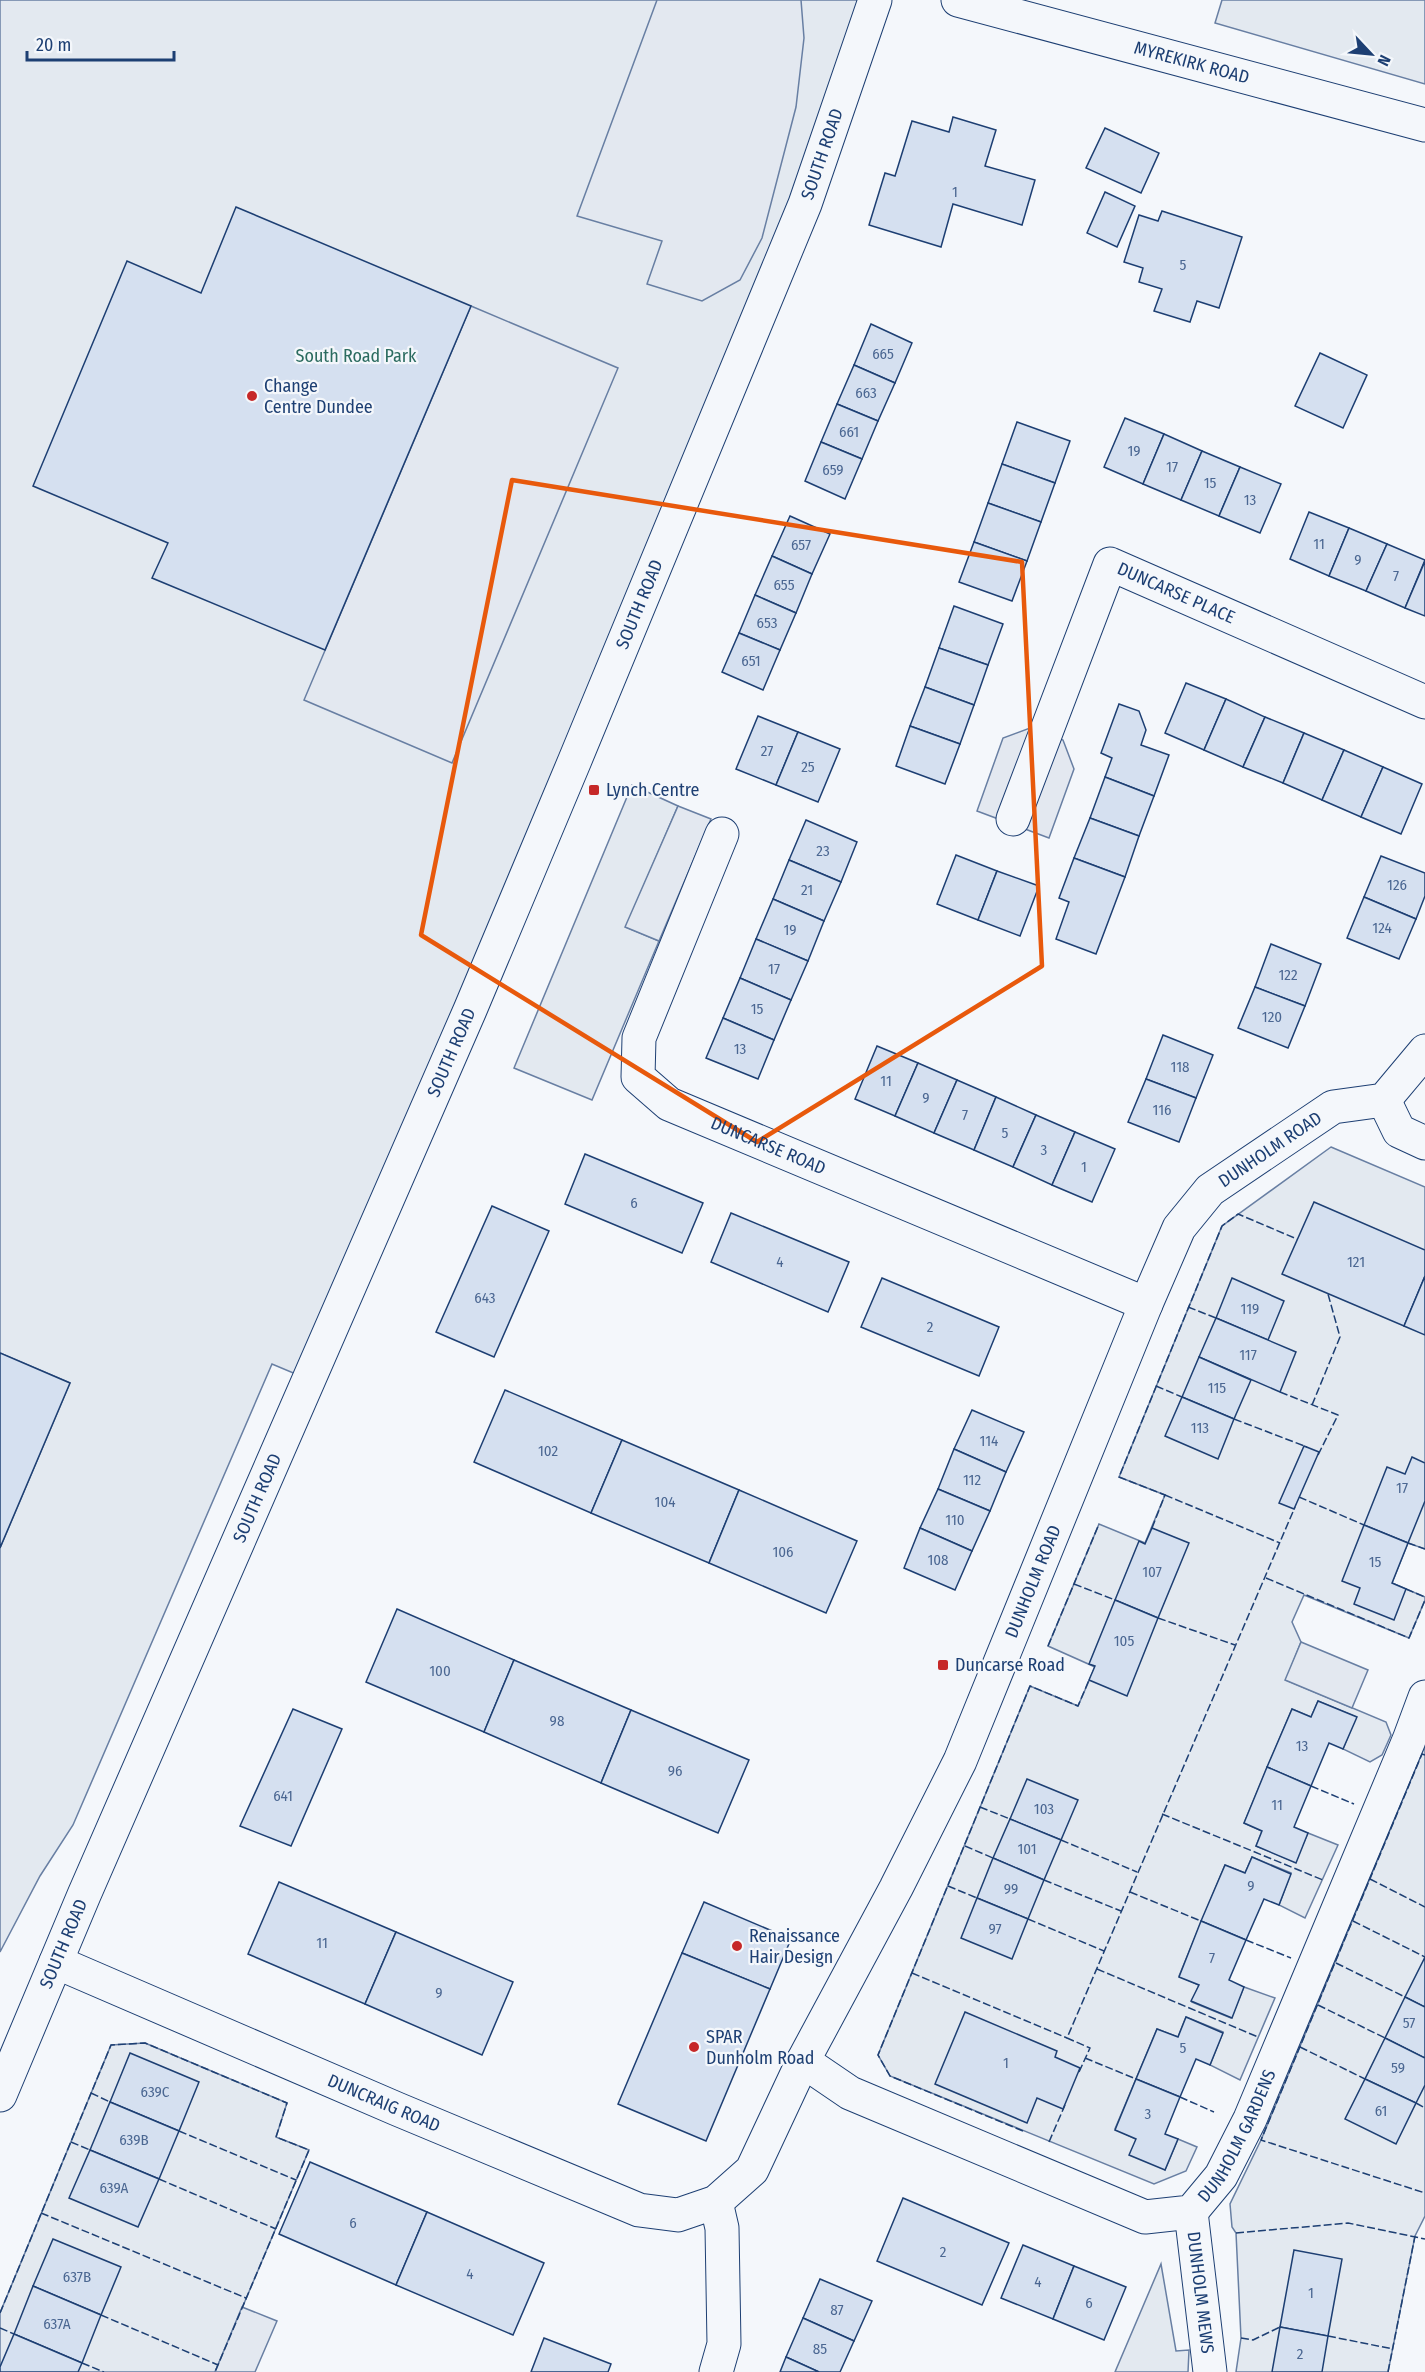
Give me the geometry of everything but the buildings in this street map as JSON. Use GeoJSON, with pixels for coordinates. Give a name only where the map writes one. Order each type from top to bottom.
{"type":"FeatureCollection","features":[{"type":"Feature","properties":{"kind":"street","name":"SOUTH ROAD"},"geometry":{"type":"LineString","coordinates":[[0,2094],[456,1043],[561,792],[805,204],[875,0]]}},
{"type":"Feature","properties":{"kind":"street","name":"MYREKIRK ROAD"},"geometry":{"type":"LineString","coordinates":[[958,0],[1425,125]]}},
{"type":"Feature","properties":{"kind":"street","name":"DUNCARSE PLACE"},"geometry":{"type":"LineString","coordinates":[[1013,819],[1110,564],[1425,702]]}},
{"type":"Feature","properties":{"kind":"street","name":"DUNCARSE ROAD"},"geometry":{"type":"LineString","coordinates":[[722,834],[639,1038],[638,1077],[669,1104],[1146,1304]]}},
{"type":"Feature","properties":{"kind":"street"},"geometry":{"type":"LineString","coordinates":[[1425,1052],[1384,1100],[1398,1131],[1425,1143]]}},
{"type":"Feature","properties":{"kind":"street","name":"DUNHOLM ROAD"},"geometry":{"type":"LineString","coordinates":[[716,2202],[752,2170],[803,2061],[896,1888],[960,1761],[1179,1228],[1210,1190],[1333,1107],[1384,1100]]}},
{"type":"Feature","properties":{"kind":"street","name":"DUNHOLM GARDENS"},"geometry":{"type":"LineString","coordinates":[[803,2061],[850,2093],[1145,2217],[1191,2212],[1221,2176],[1250,2119],[1409,1740],[1425,1696]]}},
{"type":"Feature","properties":{"kind":"street","name":"DUNCRAIG ROAD"},"geometry":{"type":"LineString","coordinates":[[56,1962],[639,2210],[678,2215],[716,2202]]}},
{"type":"Feature","properties":{"kind":"street"},"geometry":{"type":"LineString","coordinates":[[716,2202],[723,2228],[724,2344],[716,2372]]}},
{"type":"Feature","properties":{"kind":"street","name":"DUNHOLM MEWS"},"geometry":{"type":"LineString","coordinates":[[1191,2212],[1210,2372]]}},
{"type":"Feature","properties":{"kind":"highlighted area"},"geometry":{"type":"Polygon","coordinates":[[[512,480],[1022,562],[1042,966],[757,1142],[421,935],[512,480]]]}},
{"type":"Feature","properties":{"kind":"green space","name":"South Road Park"},"geometry":{"type":"Polygon","coordinates":[[[0,0],[875,0],[310,1380],[272,1364],[73,1825],[40,1876],[0,1952],[0,1548],[70,1383],[0,1353],[0,0]]]}},
{"type":"Feature","properties":{"kind":"green space"},"geometry":{"type":"Polygon","coordinates":[[[1222,0],[1425,0],[1425,84],[1215,23],[1222,0]]]}},
{"type":"Feature","properties":{"kind":"green space"},"geometry":{"type":"Polygon","coordinates":[[[632,785],[678,806],[626,927],[659,941],[592,1100],[514,1068],[632,785]]]}},
{"type":"Feature","properties":{"kind":"green space"},"geometry":{"type":"Polygon","coordinates":[[[1331,1147],[1425,1187],[1425,1549],[1408,1543],[1392,1583],[1425,1597],[1425,1600],[1409,1638],[1304,1595],[1292,1622],[1301,1642],[1286,1680],[1386,1722],[1391,1735],[1382,1755],[1370,1762],[1343,1749],[1356,1717],[1318,1701],[1311,1717],[1292,1709],[1244,1823],[1262,1831],[1256,1846],[1295,1862],[1308,1833],[1338,1845],[1305,1918],[1279,1905],[1291,1873],[1252,1857],[1245,1873],[1225,1865],[1179,1976],[1199,1985],[1192,2002],[1231,2018],[1244,1987],[1275,1998],[1240,2080],[1210,2065],[1223,2032],[1186,2017],[1178,2037],[1157,2029],[1115,2129],[1136,2139],[1165,2170],[1178,2139],[1197,2147],[1186,2171],[1154,2184],[890,2076],[878,2055],[1030,1686],[1078,1706],[1095,1667],[1048,1646],[1099,1524],[1145,1543],[1165,1495],[1119,1477],[1222,1226],[1331,1147]]]}},
{"type":"Feature","properties":{"kind":"green space"},"geometry":{"type":"Polygon","coordinates":[[[1425,1746],[1425,2216],[1415,2236],[1388,2372],[1236,2372],[1241,2338],[1236,2233],[1232,2227],[1230,2204],[1261,2140],[1425,1746]]]}},
{"type":"Feature","properties":{"kind":"green space"},"geometry":{"type":"Polygon","coordinates":[[[145,2043],[287,2103],[276,2137],[309,2150],[215,2372],[0,2372],[0,2313],[111,2045],[145,2043]]]}},
{"type":"Feature","properties":{"kind":"green space"},"geometry":{"type":"Polygon","coordinates":[[[1161,2264],[1176,2351],[1189,2350],[1188,2372],[1115,2372],[1161,2264]]]}},
{"type":"Feature","properties":{"kind":"shaded area"},"geometry":{"type":"Polygon","coordinates":[[[657,0],[801,0],[804,38],[796,107],[762,238],[740,280],[702,301],[647,284],[662,241],[577,216],[657,0]]]}},
{"type":"Feature","properties":{"kind":"shaded area"},"geometry":{"type":"Polygon","coordinates":[[[471,306],[618,368],[452,763],[304,700],[471,306]]]}},
{"type":"Feature","properties":{"kind":"shaded area"},"geometry":{"type":"Polygon","coordinates":[[[1030,728],[1063,740],[1074,769],[1049,838],[977,811],[1003,738],[1030,728]]]}},
{"type":"Feature","properties":{"kind":"shaded area"},"geometry":{"type":"Polygon","coordinates":[[[678,806],[711,819],[659,941],[625,927],[678,806]]]}},
{"type":"Feature","properties":{"kind":"shaded area"},"geometry":{"type":"Polygon","coordinates":[[[1301,1642],[1368,1670],[1352,1708],[1285,1680],[1301,1642]]]}},
{"type":"Feature","properties":{"kind":"shaded area"},"geometry":{"type":"Polygon","coordinates":[[[242,2307],[277,2321],[255,2372],[215,2372],[242,2307]]]}},
{"type":"Feature","properties":{"kind":"fence"},"geometry":{"type":"LineString","coordinates":[[1152,1528],[1165,1495],[1119,1477],[1222,1226],[1238,1214],[1297,1239]]}},
{"type":"Feature","properties":{"kind":"fence"},"geometry":{"type":"LineString","coordinates":[[1312,1405],[1340,1337],[1328,1294]]}},
{"type":"Feature","properties":{"kind":"fence"},"geometry":{"type":"LineString","coordinates":[[1188,1307],[1216,1318]]}},
{"type":"Feature","properties":{"kind":"fence"},"geometry":{"type":"LineString","coordinates":[[1156,1386],[1182,1397]]}},
{"type":"Feature","properties":{"kind":"fence"},"geometry":{"type":"LineString","coordinates":[[1280,1392],[1338,1415],[1318,1455]]}},
{"type":"Feature","properties":{"kind":"fence"},"geometry":{"type":"LineString","coordinates":[[1234,1419],[1307,1447]]}},
{"type":"Feature","properties":{"kind":"fence"},"geometry":{"type":"LineString","coordinates":[[1165,1495],[1280,1543]]}},
{"type":"Feature","properties":{"kind":"fence"},"geometry":{"type":"LineString","coordinates":[[1299,1497],[1364,1525]]}},
{"type":"Feature","properties":{"kind":"fence"},"geometry":{"type":"LineString","coordinates":[[1079,2072],[1090,2048],[1067,2038],[1295,1507]]}},
{"type":"Feature","properties":{"kind":"fence"},"geometry":{"type":"LineString","coordinates":[[1048,1646],[1099,1524]]}},
{"type":"Feature","properties":{"kind":"fence"},"geometry":{"type":"LineString","coordinates":[[1408,1543],[1425,1549]]}},
{"type":"Feature","properties":{"kind":"fence"},"geometry":{"type":"LineString","coordinates":[[1266,1578],[1409,1638],[1425,1600]]}},
{"type":"Feature","properties":{"kind":"fence"},"geometry":{"type":"LineString","coordinates":[[1074,1584],[1115,1600]]}},
{"type":"Feature","properties":{"kind":"fence"},"geometry":{"type":"LineString","coordinates":[[1406,1589],[1425,1597]]}},
{"type":"Feature","properties":{"kind":"fence"},"geometry":{"type":"LineString","coordinates":[[1158,1618],[1235,1645]]}},
{"type":"Feature","properties":{"kind":"fence"},"geometry":{"type":"LineString","coordinates":[[1023,2131],[890,2076],[878,2055],[1030,1686],[1078,1706],[1089,1680]]}},
{"type":"Feature","properties":{"kind":"fence"},"geometry":{"type":"LineString","coordinates":[[1425,1755],[1422,1754],[1261,2140],[1425,2193]]}},
{"type":"Feature","properties":{"kind":"fence"},"geometry":{"type":"LineString","coordinates":[[1311,1786],[1354,1804]]}},
{"type":"Feature","properties":{"kind":"fence"},"geometry":{"type":"LineString","coordinates":[[980,1807],[1010,1819]]}},
{"type":"Feature","properties":{"kind":"fence"},"geometry":{"type":"LineString","coordinates":[[1162,1814],[1323,1880]]}},
{"type":"Feature","properties":{"kind":"fence"},"geometry":{"type":"LineString","coordinates":[[1061,1840],[1137,1872]]}},
{"type":"Feature","properties":{"kind":"fence"},"geometry":{"type":"LineString","coordinates":[[965,1846],[993,1858]]}},
{"type":"Feature","properties":{"kind":"fence"},"geometry":{"type":"LineString","coordinates":[[1370,1879],[1425,1907]]}},
{"type":"Feature","properties":{"kind":"fence"},"geometry":{"type":"LineString","coordinates":[[1044,1880],[1121,1911]]}},
{"type":"Feature","properties":{"kind":"fence"},"geometry":{"type":"LineString","coordinates":[[948,1886],[977,1898]]}},
{"type":"Feature","properties":{"kind":"fence"},"geometry":{"type":"LineString","coordinates":[[1130,1892],[1201,1921]]}},
{"type":"Feature","properties":{"kind":"fence"},"geometry":{"type":"LineString","coordinates":[[1028,1919],[1104,1951]]}},
{"type":"Feature","properties":{"kind":"fence"},"geometry":{"type":"LineString","coordinates":[[1353,1921],[1425,1957]]}},
{"type":"Feature","properties":{"kind":"fence"},"geometry":{"type":"LineString","coordinates":[[1246,1940],[1291,1958]]}},
{"type":"Feature","properties":{"kind":"fence"},"geometry":{"type":"LineString","coordinates":[[1336,1963],[1405,1997]]}},
{"type":"Feature","properties":{"kind":"fence"},"geometry":{"type":"LineString","coordinates":[[1097,1969],[1258,2037]]}},
{"type":"Feature","properties":{"kind":"fence"},"geometry":{"type":"LineString","coordinates":[[912,1973],[1067,2038]]}},
{"type":"Feature","properties":{"kind":"fence"},"geometry":{"type":"LineString","coordinates":[[1318,2005],[1385,2038]]}},
{"type":"Feature","properties":{"kind":"fence"},"geometry":{"type":"LineString","coordinates":[[0,2313],[111,2045],[145,2043],[287,2103],[276,2137],[309,2150],[215,2372]]}},
{"type":"Feature","properties":{"kind":"fence"},"geometry":{"type":"LineString","coordinates":[[1300,2047],[1365,2079]]}},
{"type":"Feature","properties":{"kind":"fence"},"geometry":{"type":"LineString","coordinates":[[1085,2058],[1136,2079]]}},
{"type":"Feature","properties":{"kind":"fence"},"geometry":{"type":"LineString","coordinates":[[91,2093],[110,2102]]}},
{"type":"Feature","properties":{"kind":"fence"},"geometry":{"type":"LineString","coordinates":[[1180,2097],[1214,2112]]}},
{"type":"Feature","properties":{"kind":"fence"},"geometry":{"type":"LineString","coordinates":[[1416,2103],[1425,2108]]}},
{"type":"Feature","properties":{"kind":"fence"},"geometry":{"type":"LineString","coordinates":[[1049,2142],[1065,2105]]}},
{"type":"Feature","properties":{"kind":"fence"},"geometry":{"type":"LineString","coordinates":[[179,2131],[296,2180]]}},
{"type":"Feature","properties":{"kind":"fence"},"geometry":{"type":"LineString","coordinates":[[71,2142],[90,2150]]}},
{"type":"Feature","properties":{"kind":"fence"},"geometry":{"type":"LineString","coordinates":[[159,2179],[276,2229]]}},
{"type":"Feature","properties":{"kind":"fence"},"geometry":{"type":"LineString","coordinates":[[41,2213],[246,2298]]}},
{"type":"Feature","properties":{"kind":"fence"},"geometry":{"type":"LineString","coordinates":[[1236,2233],[1348,2223],[1425,2239]]}},
{"type":"Feature","properties":{"kind":"fence"},"geometry":{"type":"LineString","coordinates":[[1388,2372],[1415,2236]]}},
{"type":"Feature","properties":{"kind":"fence"},"geometry":{"type":"LineString","coordinates":[[101,2315],[218,2365]]}},
{"type":"Feature","properties":{"kind":"fence"},"geometry":{"type":"LineString","coordinates":[[1241,2338],[1253,2340],[1280,2327]]}},
{"type":"Feature","properties":{"kind":"fence"},"geometry":{"type":"LineString","coordinates":[[0,2328],[14,2334]]}},
{"type":"Feature","properties":{"kind":"fence"},"geometry":{"type":"LineString","coordinates":[[1328,2336],[1393,2349]]}},
{"type":"Feature","properties":{"kind":"fence"},"geometry":{"type":"LineString","coordinates":[[82,2363],[104,2372]]}},
{"type":"Feature","properties":{"kind":"place","name":"Change Centre Dundee"},"geometry":{"type":"Point","coordinates":[252,396]}},
{"type":"Feature","properties":{"kind":"place","name":"Lynch Centre"},"geometry":{"type":"Point","coordinates":[594,790]}},
{"type":"Feature","properties":{"kind":"place","name":"Duncarse Road"},"geometry":{"type":"Point","coordinates":[943,1665]}},
{"type":"Feature","properties":{"kind":"place","name":"Renaissance Hair Design"},"geometry":{"type":"Point","coordinates":[737,1946]}},
{"type":"Feature","properties":{"kind":"place","name":"SPAR Dunholm Road"},"geometry":{"type":"Point","coordinates":[694,2047]}}]}
